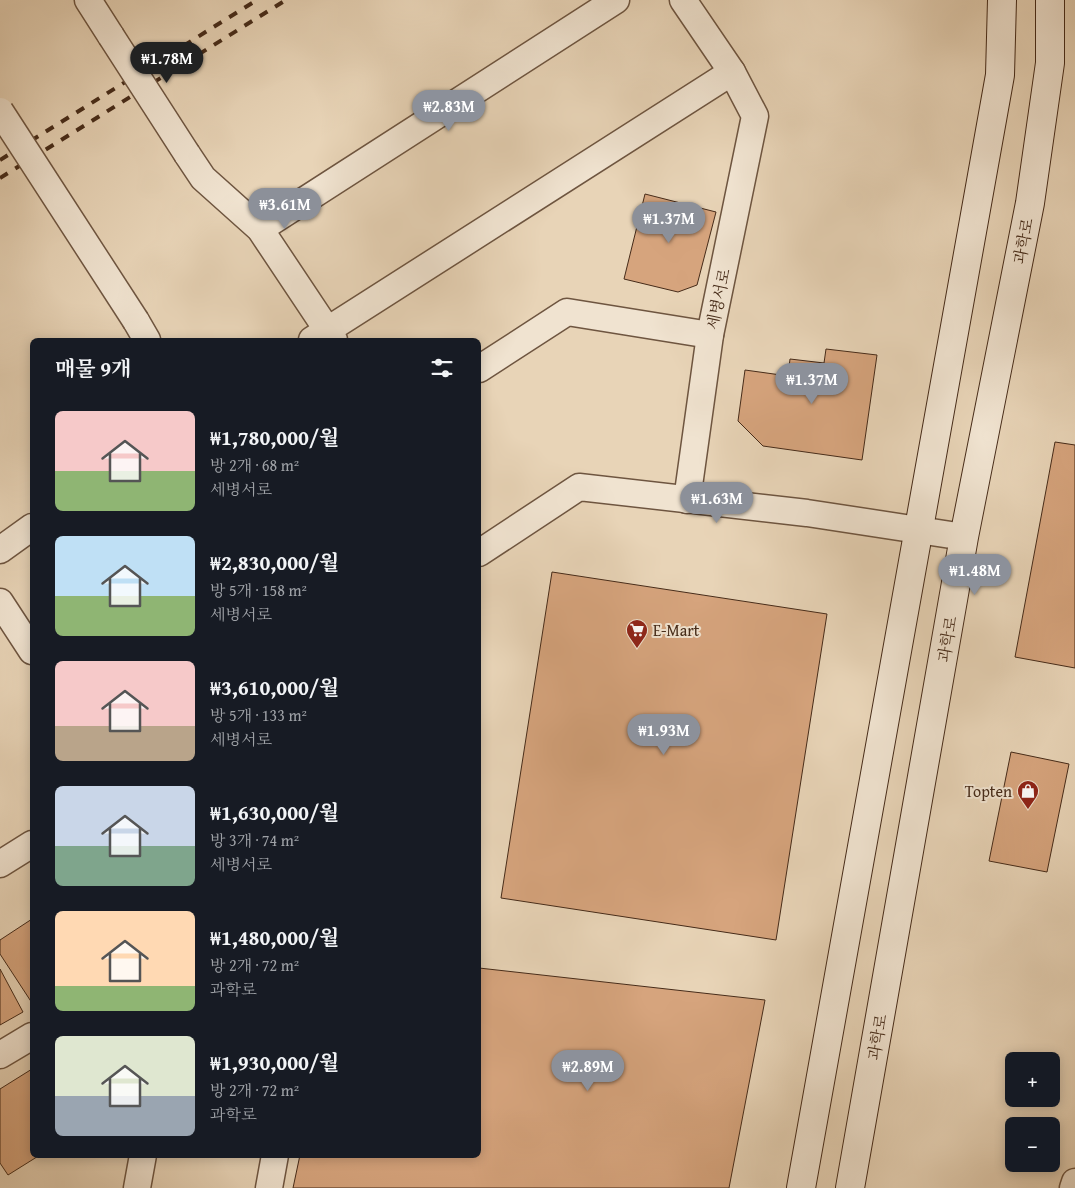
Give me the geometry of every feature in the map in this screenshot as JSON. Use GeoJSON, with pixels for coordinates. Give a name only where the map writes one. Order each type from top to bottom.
{"type":"FeatureCollection","features":[{"type":"Feature","properties":{"kind":"street"},"geometry":{"type":"LineString","coordinates":[[88,0],[203,178],[260,229],[325,337],[732,72]]}},
{"type":"Feature","properties":{"kind":"street"},"geometry":{"type":"LineString","coordinates":[[260,229],[616,0]]}},
{"type":"Feature","properties":{"kind":"street","name":"세병서로"},"geometry":{"type":"LineString","coordinates":[[682,0],[732,72],[756,116],[710,336],[687,500]]}},
{"type":"Feature","properties":{"kind":"street"},"geometry":{"type":"LineString","coordinates":[[801,1188],[1000,75],[1002,0]]}},
{"type":"Feature","properties":{"kind":"street","name":"과학로"},"geometry":{"type":"LineString","coordinates":[[850,1188],[964,537],[1030,203],[1050,63],[1050,0]]}},
{"type":"Feature","properties":{"kind":"street"},"geometry":{"type":"LineString","coordinates":[[0,111],[142,330]]}},
{"type":"Feature","properties":{"kind":"street"},"geometry":{"type":"LineString","coordinates":[[481,368],[567,312],[710,336]]}},
{"type":"Feature","properties":{"kind":"street"},"geometry":{"type":"LineString","coordinates":[[481,552],[579,487],[807,512],[919,528],[964,537]]}},
{"type":"Feature","properties":{"kind":"street"},"geometry":{"type":"LineString","coordinates":[[0,550],[30,528]]}},
{"type":"Feature","properties":{"kind":"street"},"geometry":{"type":"LineString","coordinates":[[0,602],[30,648]]}},
{"type":"Feature","properties":{"kind":"street"},"geometry":{"type":"LineString","coordinates":[[0,864],[30,845]]}},
{"type":"Feature","properties":{"kind":"street"},"geometry":{"type":"LineString","coordinates":[[0,1055],[30,1037]]}},
{"type":"Feature","properties":{"kind":"street"},"geometry":{"type":"LineString","coordinates":[[137,1188],[142,1158]]}},
{"type":"Feature","properties":{"kind":"street"},"geometry":{"type":"LineString","coordinates":[[269,1188],[274,1158]]}},
{"type":"Feature","properties":{"kind":"street"},"geometry":{"type":"LineString","coordinates":[[1073,1188],[1075,1182]]}},
{"type":"Feature","properties":{"kind":"building"},"geometry":{"type":"Polygon","coordinates":[[[645,194],[716,212],[697,285],[678,292],[624,279],[645,194]]]}},
{"type":"Feature","properties":{"kind":"building"},"geometry":{"type":"Polygon","coordinates":[[[826,349],[877,355],[862,460],[763,446],[738,421],[745,370],[788,376],[790,359],[824,363],[826,349]]]}},
{"type":"Feature","properties":{"kind":"building"},"geometry":{"type":"Polygon","coordinates":[[[1055,442],[1075,445],[1075,668],[1015,657],[1055,442]]]}},
{"type":"Feature","properties":{"kind":"building"},"geometry":{"type":"Polygon","coordinates":[[[552,572],[827,614],[776,940],[501,898],[552,572]]]}},
{"type":"Feature","properties":{"kind":"building"},"geometry":{"type":"Polygon","coordinates":[[[1011,752],[1069,764],[1047,872],[989,861],[1011,752]]]}},
{"type":"Feature","properties":{"kind":"building"},"geometry":{"type":"Polygon","coordinates":[[[30,920],[30,1000],[0,954],[0,940],[30,920]]]}},
{"type":"Feature","properties":{"kind":"building"},"geometry":{"type":"Polygon","coordinates":[[[481,968],[765,1000],[729,1188],[293,1188],[299,1158],[481,1158],[481,968]]]}},
{"type":"Feature","properties":{"kind":"building"},"geometry":{"type":"Polygon","coordinates":[[[0,969],[23,1012],[0,1025],[0,969]]]}},
{"type":"Feature","properties":{"kind":"building"},"geometry":{"type":"Polygon","coordinates":[[[30,1070],[30,1158],[35,1158],[8,1175],[0,1163],[0,1089],[30,1070]]]}},
{"type":"Feature","properties":{"kind":"railway"},"geometry":{"type":"LineString","coordinates":[[0,160],[257,0]]}},
{"type":"Feature","properties":{"kind":"railway"},"geometry":{"type":"LineString","coordinates":[[0,178],[286,0]]}},
{"type":"Feature","properties":{"kind":"place","name":"E-Mart"},"geometry":{"type":"Point","coordinates":[637,649]}},
{"type":"Feature","properties":{"kind":"place","name":"Topten"},"geometry":{"type":"Point","coordinates":[1028,810]}}]}
